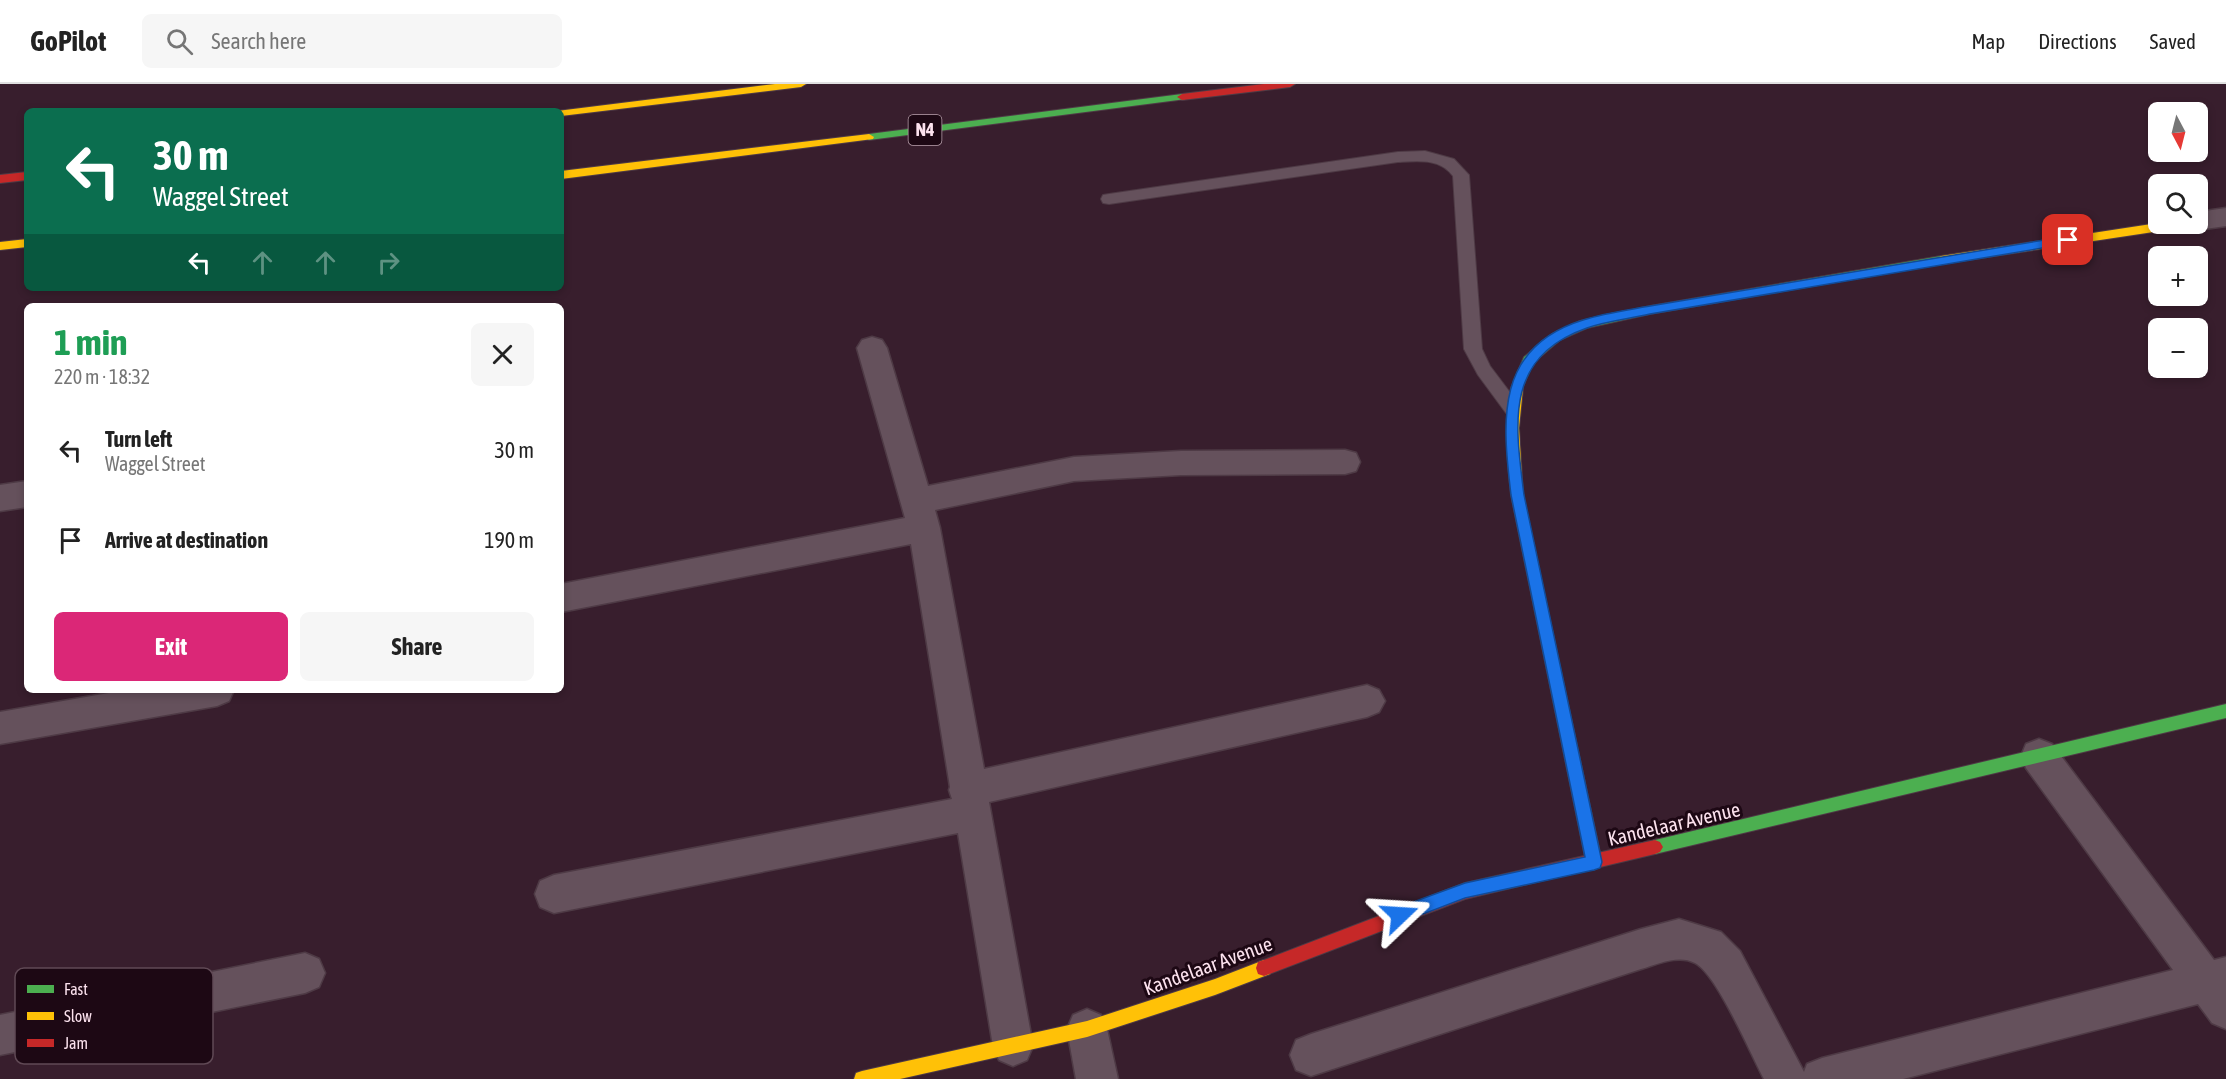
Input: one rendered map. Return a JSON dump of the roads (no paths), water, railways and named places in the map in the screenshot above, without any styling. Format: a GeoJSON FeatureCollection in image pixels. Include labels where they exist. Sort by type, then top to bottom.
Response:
{"type":"FeatureCollection","features":[{"type":"Feature","properties":{"kind":"main road"},"geometry":{"type":"LineString","coordinates":[[564,113],[801,84]]}},
{"type":"Feature","properties":{"kind":"main road","name":"N4"},"geometry":{"type":"LineString","coordinates":[[564,175],[1290,84]]}},
{"type":"Feature","properties":{"kind":"main road"},"geometry":{"type":"LineString","coordinates":[[0,180],[24,176]]}},
{"type":"Feature","properties":{"kind":"main road"},"geometry":{"type":"LineString","coordinates":[[1594,862],[1517,495],[1512,449],[1512,408],[1518,381],[1528,360],[1556,338],[1584,324],[1662,308],[1978,254],[2148,229]]}},
{"type":"Feature","properties":{"kind":"main road"},"geometry":{"type":"LineString","coordinates":[[0,246],[24,243]]}},
{"type":"Feature","properties":{"kind":"main road","name":"Kandelaar Avenue"},"geometry":{"type":"LineString","coordinates":[[862,1079],[1088,1029],[1215,987],[1465,891],[2226,711]]}},
{"type":"Feature","properties":{"kind":"street"},"geometry":{"type":"LineString","coordinates":[[2208,220],[2226,217]]}},
{"type":"Feature","properties":{"kind":"street"},"geometry":{"type":"LineString","coordinates":[[872,348],[920,514],[1013,1046]]}},
{"type":"Feature","properties":{"kind":"street"},"geometry":{"type":"LineString","coordinates":[[564,597],[920,514],[1074,469],[1180,463],[1345,462]]}},
{"type":"Feature","properties":{"kind":"street"},"geometry":{"type":"LineString","coordinates":[[0,498],[24,494]]}},
{"type":"Feature","properties":{"kind":"street"},"geometry":{"type":"LineString","coordinates":[[0,728],[200,693]]}},
{"type":"Feature","properties":{"kind":"street"},"geometry":{"type":"LineString","coordinates":[[554,894],[970,801],[1367,701]]}},
{"type":"Feature","properties":{"kind":"street"},"geometry":{"type":"LineString","coordinates":[[1822,1079],[2220,989],[2039,756]]}},
{"type":"Feature","properties":{"kind":"street"},"geometry":{"type":"LineString","coordinates":[[1311,1056],[1641,949],[1679,939],[1707,946],[1726,965],[1786,1079]]}},
{"type":"Feature","properties":{"kind":"street"},"geometry":{"type":"LineString","coordinates":[[213,992],[305,974]]}},
{"type":"Feature","properties":{"kind":"street"},"geometry":{"type":"LineString","coordinates":[[1088,1029],[1097,1079]]}},
{"type":"Feature","properties":{"kind":"street"},"geometry":{"type":"LineString","coordinates":[[0,1035],[15,1032]]}},
{"type":"Feature","properties":{"kind":"lane"},"geometry":{"type":"LineString","coordinates":[[1108,199],[1398,157],[1424,156],[1444,159],[1455,165],[1461,175],[1473,349],[1484,370],[1512,408]]}}]}
